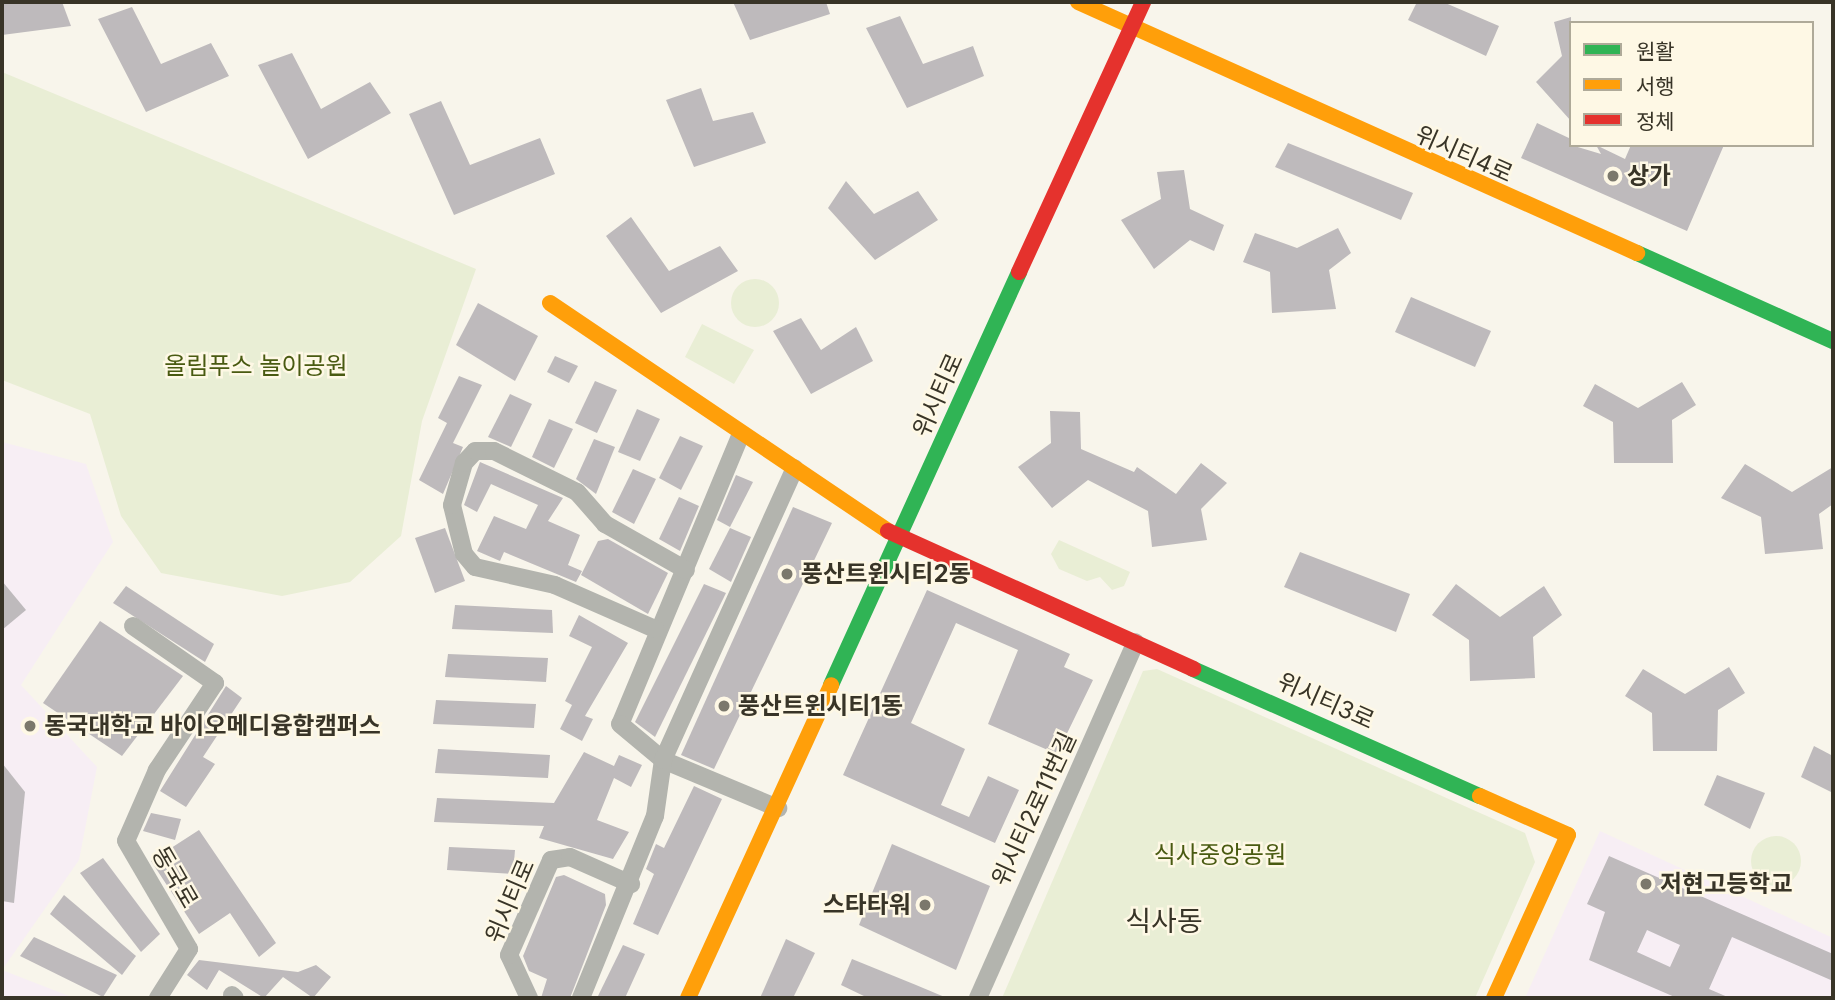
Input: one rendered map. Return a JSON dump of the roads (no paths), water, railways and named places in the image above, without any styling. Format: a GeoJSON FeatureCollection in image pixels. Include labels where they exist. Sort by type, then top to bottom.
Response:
{"type":"FeatureCollection","features":[{"type":"Feature","properties":{"kind":"street","name":"위시티4로"},"geometry":{"type":"LineString","coordinates":[[1078,2],[1833,341]]}},
{"type":"Feature","properties":{"kind":"street","name":"위시티로"},"geometry":{"type":"LineString","coordinates":[[688,998],[778,808],[1143,2]]}},
{"type":"Feature","properties":{"kind":"street","name":"위시티3로"},"geometry":{"type":"LineString","coordinates":[[550,303],[900,539],[1568,835],[1494,998]]}},
{"type":"Feature","properties":{"kind":"street"},"geometry":{"type":"LineString","coordinates":[[741,434],[687,570],[654,629],[620,724],[663,760],[778,808]]}},
{"type":"Feature","properties":{"kind":"street"},"geometry":{"type":"LineString","coordinates":[[654,629],[555,584],[475,567],[464,554],[452,505],[464,463],[475,451],[494,452],[577,492],[605,524],[687,570]]}},
{"type":"Feature","properties":{"kind":"street"},"geometry":{"type":"LineString","coordinates":[[581,998],[631,884],[655,816],[663,760],[795,468]]}},
{"type":"Feature","properties":{"kind":"street","name":"동국로"},"geometry":{"type":"LineString","coordinates":[[133,626],[215,683],[157,770],[126,841],[189,949],[158,998]]}},
{"type":"Feature","properties":{"kind":"street","name":"위시티2로11번길"},"geometry":{"type":"LineString","coordinates":[[978,998],[1136,642]]}},
{"type":"Feature","properties":{"kind":"street","name":"위시티로"},"geometry":{"type":"LineString","coordinates":[[529,998],[509,955],[551,860],[569,857],[631,884]]}},
{"type":"Feature","properties":{"kind":"place","name":"상가"},"geometry":{"type":"Point","coordinates":[1613,176]}},
{"type":"Feature","properties":{"kind":"place","name":"풍산트윈시티2동"},"geometry":{"type":"Point","coordinates":[787,574]}},
{"type":"Feature","properties":{"kind":"place","name":"풍산트윈시티1동"},"geometry":{"type":"Point","coordinates":[724,706]}},
{"type":"Feature","properties":{"kind":"place","name":"동국대학교 바이오메디융합캠퍼스"},"geometry":{"type":"Point","coordinates":[30,726]}},
{"type":"Feature","properties":{"kind":"place","name":"저현고등학교"},"geometry":{"type":"Point","coordinates":[1646,884]}},
{"type":"Feature","properties":{"kind":"place","name":"스타타워"},"geometry":{"type":"Point","coordinates":[925,905]}},
{"type":"Feature","properties":{"kind":"district","name":"식사동"},"geometry":{"type":"Point","coordinates":[1164,921]}},
{"type":"Feature","properties":{"kind":"park label","name":"올림푸스 놀이공원"},"geometry":{"type":"Point","coordinates":[256,366]}},
{"type":"Feature","properties":{"kind":"park label","name":"식사중앙공원"},"geometry":{"type":"Point","coordinates":[1220,855]}}]}
